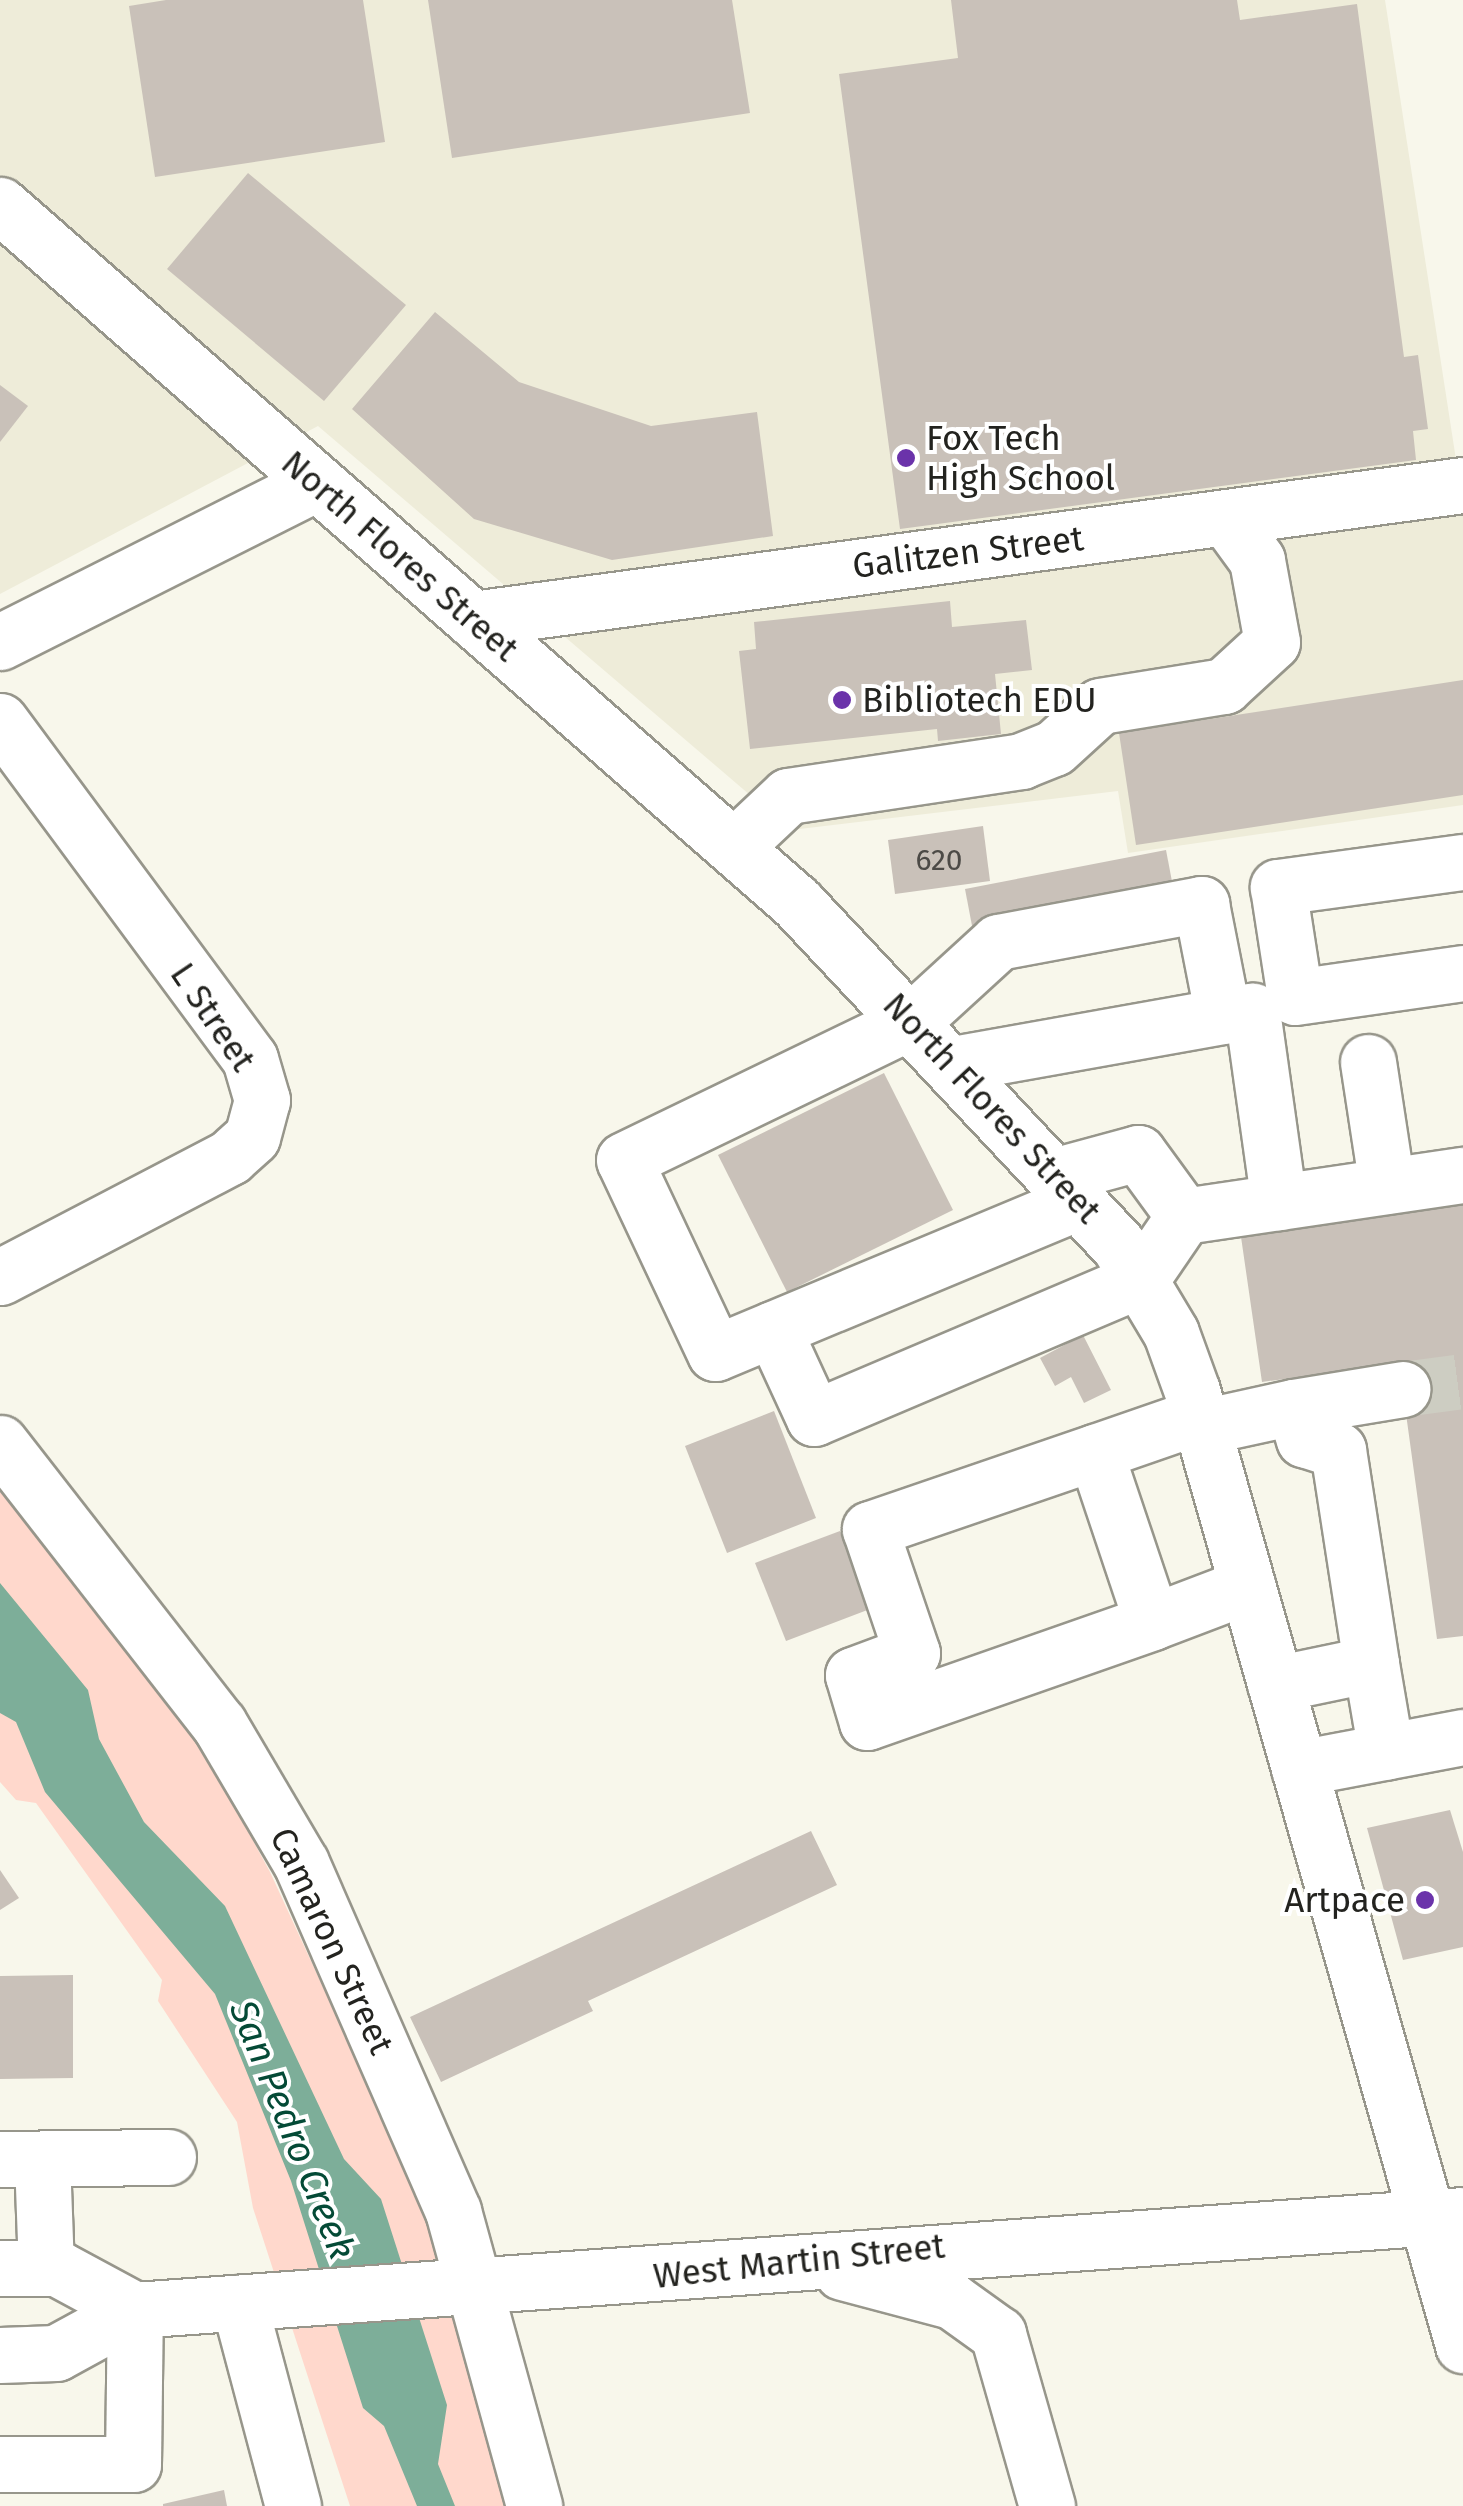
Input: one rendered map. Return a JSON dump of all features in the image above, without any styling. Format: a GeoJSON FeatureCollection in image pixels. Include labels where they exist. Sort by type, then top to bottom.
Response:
{"type":"FeatureCollection","features":[{"type":"Feature","properties":{"kind":"main road","name":"North Flores Street"},"geometry":{"type":"LineString","coordinates":[[0,205],[735,846],[913,1020],[1068,1188],[1141,1280],[1171,1332],[1201,1422],[1298,1768],[1445,2216],[1463,2344]]}},
{"type":"Feature","properties":{"kind":"main road"},"geometry":{"type":"LineString","coordinates":[[0,642],[316,482]]}},
{"type":"Feature","properties":{"kind":"main road","name":"Galitzen Street"},"geometry":{"type":"LineString","coordinates":[[473,620],[1463,485]]}},
{"type":"Feature","properties":{"kind":"main road"},"geometry":{"type":"LineString","coordinates":[[735,846],[788,796],[1021,761],[1054,748],[1100,706],[1224,686],[1272,642],[1257,560],[1227,519]]}},
{"type":"Feature","properties":{"kind":"main road","name":"L Street"},"geometry":{"type":"LineString","coordinates":[[0,721],[250,1060],[262,1100],[252,1136],[230,1157],[0,1276]]}},
{"type":"Feature","properties":{"kind":"main road"},"geometry":{"type":"LineString","coordinates":[[1463,862],[1278,887],[1295,997],[1463,973]]}},
{"type":"Feature","properties":{"kind":"main road"},"geometry":{"type":"LineString","coordinates":[[1184,1216],[1138,1153],[715,1354],[624,1160],[913,1020],[998,942],[1200,904],[1223,1016]]}},
{"type":"Feature","properties":{"kind":"main road"},"geometry":{"type":"LineString","coordinates":[[953,1064],[1252,1011],[1279,1202]]}},
{"type":"Feature","properties":{"kind":"main road"},"geometry":{"type":"LineString","coordinates":[[1368,1062],[1387,1186]]}},
{"type":"Feature","properties":{"kind":"main road"},"geometry":{"type":"LineString","coordinates":[[774,1329],[814,1418],[1141,1280],[1184,1216],[1463,1175]]}},
{"type":"Feature","properties":{"kind":"main road"},"geometry":{"type":"LineString","coordinates":[[1247,1586],[868,1722],[853,1674],[912,1653],[870,1529],[1095,1452],[1201,1422],[1402,1389]]}},
{"type":"Feature","properties":{"kind":"main road"},"geometry":{"type":"LineString","coordinates":[[1294,1407],[1304,1439],[1338,1450],[1386,1752]]}},
{"type":"Feature","properties":{"kind":"main road","name":"Camaron Street"},"geometry":{"type":"LineString","coordinates":[[0,1443],[219,1724],[301,1862],[480,2289],[534,2506]]}},
{"type":"Feature","properties":{"kind":"main road"},"geometry":{"type":"LineString","coordinates":[[1095,1452],[1152,1622]]}},
{"type":"Feature","properties":{"kind":"main road"},"geometry":{"type":"LineString","coordinates":[[1275,1684],[1371,1664]]}},
{"type":"Feature","properties":{"kind":"main road"},"geometry":{"type":"LineString","coordinates":[[1298,1768],[1463,1738]]}},
{"type":"Feature","properties":{"kind":"main road"},"geometry":{"type":"LineString","coordinates":[[23,2268],[21,2159],[168,2157]]}},
{"type":"Feature","properties":{"kind":"main road","name":"West Martin Street"},"geometry":{"type":"LineString","coordinates":[[23,2268],[136,2310],[820,2266],[1035,2239],[1445,2216]]}},
{"type":"Feature","properties":{"kind":"main road"},"geometry":{"type":"LineString","coordinates":[[820,2266],[952,2300],[998,2334],[1048,2506]]}},
{"type":"Feature","properties":{"kind":"main road"},"geometry":{"type":"LineString","coordinates":[[239,2303],[293,2506]]}},
{"type":"Feature","properties":{"kind":"main road"},"geometry":{"type":"LineString","coordinates":[[0,2464],[134,2464],[136,2310]]}},
{"type":"Feature","properties":{"kind":"main road","name":"West Martin Street"},"geometry":{"type":"LineString","coordinates":[[0,2354],[56,2353],[136,2310]]}},
{"type":"Feature","properties":{"kind":"shaded area","name":"Fox Tech High School"},"geometry":{"type":"Polygon","coordinates":[[[0,0],[1385,0],[1463,505],[1463,805],[1128,853],[1118,791],[791,830],[318,426],[0,594],[0,0]]]}},
{"type":"Feature","properties":{"kind":"shaded area"},"geometry":{"type":"Polygon","coordinates":[[[0,1485],[203,1748],[270,1872],[421,2200],[513,2506],[350,2506],[253,2208],[237,2122],[158,2001],[162,1980],[36,1803],[16,1800],[0,1782],[0,1485]]]}},
{"type":"Feature","properties":{"kind":"water","name":"San Pedro Creek"},"geometry":{"type":"Polygon","coordinates":[[[0,1583],[88,1690],[99,1739],[144,1822],[225,1906],[344,2159],[381,2199],[447,2405],[438,2464],[455,2506],[417,2506],[384,2426],[363,2408],[291,2181],[215,1994],[45,1792],[16,1722],[0,1713],[0,1583]]]}},
{"type":"Feature","properties":{"kind":"building"},"geometry":{"type":"Polygon","coordinates":[[[166,0],[363,0],[385,142],[155,177],[129,6],[166,0]]]}},
{"type":"Feature","properties":{"kind":"building"},"geometry":{"type":"Polygon","coordinates":[[[428,0],[732,0],[750,113],[452,158],[428,0]]]}},
{"type":"Feature","properties":{"kind":"building"},"geometry":{"type":"Polygon","coordinates":[[[951,0],[1237,0],[1240,20],[1357,4],[1404,357],[1418,355],[1428,429],[1413,431],[1416,460],[900,529],[839,74],[958,58],[951,0]]]}},
{"type":"Feature","properties":{"kind":"building"},"geometry":{"type":"Polygon","coordinates":[[[248,173],[406,305],[324,401],[167,269],[248,173]]]}},
{"type":"Feature","properties":{"kind":"building"},"geometry":{"type":"Polygon","coordinates":[[[435,312],[519,382],[651,426],[757,412],[773,536],[612,560],[474,519],[352,409],[435,312]]]}},
{"type":"Feature","properties":{"kind":"building"},"geometry":{"type":"Polygon","coordinates":[[[0,385],[28,406],[0,442],[0,385]]]}},
{"type":"Feature","properties":{"kind":"building"},"geometry":{"type":"Polygon","coordinates":[[[950,601],[952,627],[1026,620],[1032,670],[995,674],[1001,734],[938,741],[937,729],[750,749],[739,651],[756,649],[754,622],[950,601]]]}},
{"type":"Feature","properties":{"kind":"building"},"geometry":{"type":"Polygon","coordinates":[[[1463,680],[1463,795],[1136,845],[1119,733],[1463,680]]]}},
{"type":"Feature","properties":{"kind":"building"},"geometry":{"type":"Polygon","coordinates":[[[983,826],[990,881],[895,894],[888,840],[983,826]]]}},
{"type":"Feature","properties":{"kind":"building"},"geometry":{"type":"Polygon","coordinates":[[[1166,850],[1174,892],[973,931],[965,889],[1166,850]]]}},
{"type":"Feature","properties":{"kind":"building"},"geometry":{"type":"Polygon","coordinates":[[[884,1073],[953,1210],[787,1292],[718,1155],[884,1073]]]}},
{"type":"Feature","properties":{"kind":"building"},"geometry":{"type":"Polygon","coordinates":[[[1463,1199],[1463,1636],[1437,1639],[1399,1363],[1262,1382],[1240,1230],[1463,1199]]]}},
{"type":"Feature","properties":{"kind":"building"},"geometry":{"type":"Polygon","coordinates":[[[1083,1335],[1111,1390],[1084,1403],[1071,1377],[1055,1386],[1040,1358],[1083,1335]]]}},
{"type":"Feature","properties":{"kind":"building"},"geometry":{"type":"Polygon","coordinates":[[[774,1411],[816,1518],[727,1553],[685,1446],[774,1411]]]}},
{"type":"Feature","properties":{"kind":"building"},"geometry":{"type":"Polygon","coordinates":[[[840,1531],[870,1609],[786,1641],[755,1563],[840,1531]]]}},
{"type":"Feature","properties":{"kind":"building","name":"Artpace"},"geometry":{"type":"Polygon","coordinates":[[[1450,1810],[1463,1852],[1463,1947],[1403,1960],[1367,1828],[1450,1810]]]}},
{"type":"Feature","properties":{"kind":"building"},"geometry":{"type":"Polygon","coordinates":[[[811,1831],[837,1885],[588,2001],[593,2011],[441,2082],[410,2017],[811,1831]]]}},
{"type":"Feature","properties":{"kind":"building"},"geometry":{"type":"Polygon","coordinates":[[[0,1870],[19,1898],[0,1910],[0,1870]]]}},
{"type":"Feature","properties":{"kind":"building"},"geometry":{"type":"Polygon","coordinates":[[[73,1975],[73,2078],[0,2079],[0,1976],[73,1975]]]}},
{"type":"Feature","properties":{"kind":"building"},"geometry":{"type":"Polygon","coordinates":[[[224,2490],[227,2506],[163,2506],[163,2504],[224,2490]]]}},
{"type":"Feature","properties":{"kind":"tunnel"},"geometry":{"type":"LineString","coordinates":[[1403,1389],[1463,1381]]}},
{"type":"Feature","properties":{"kind":"place","name":"Fox Tech High School"},"geometry":{"type":"Point","coordinates":[906,458]}},
{"type":"Feature","properties":{"kind":"place","name":"Bibliotech EDU"},"geometry":{"type":"Point","coordinates":[842,700]}},
{"type":"Feature","properties":{"kind":"place","name":"Artpace"},"geometry":{"type":"Point","coordinates":[1425,1900]}}]}
